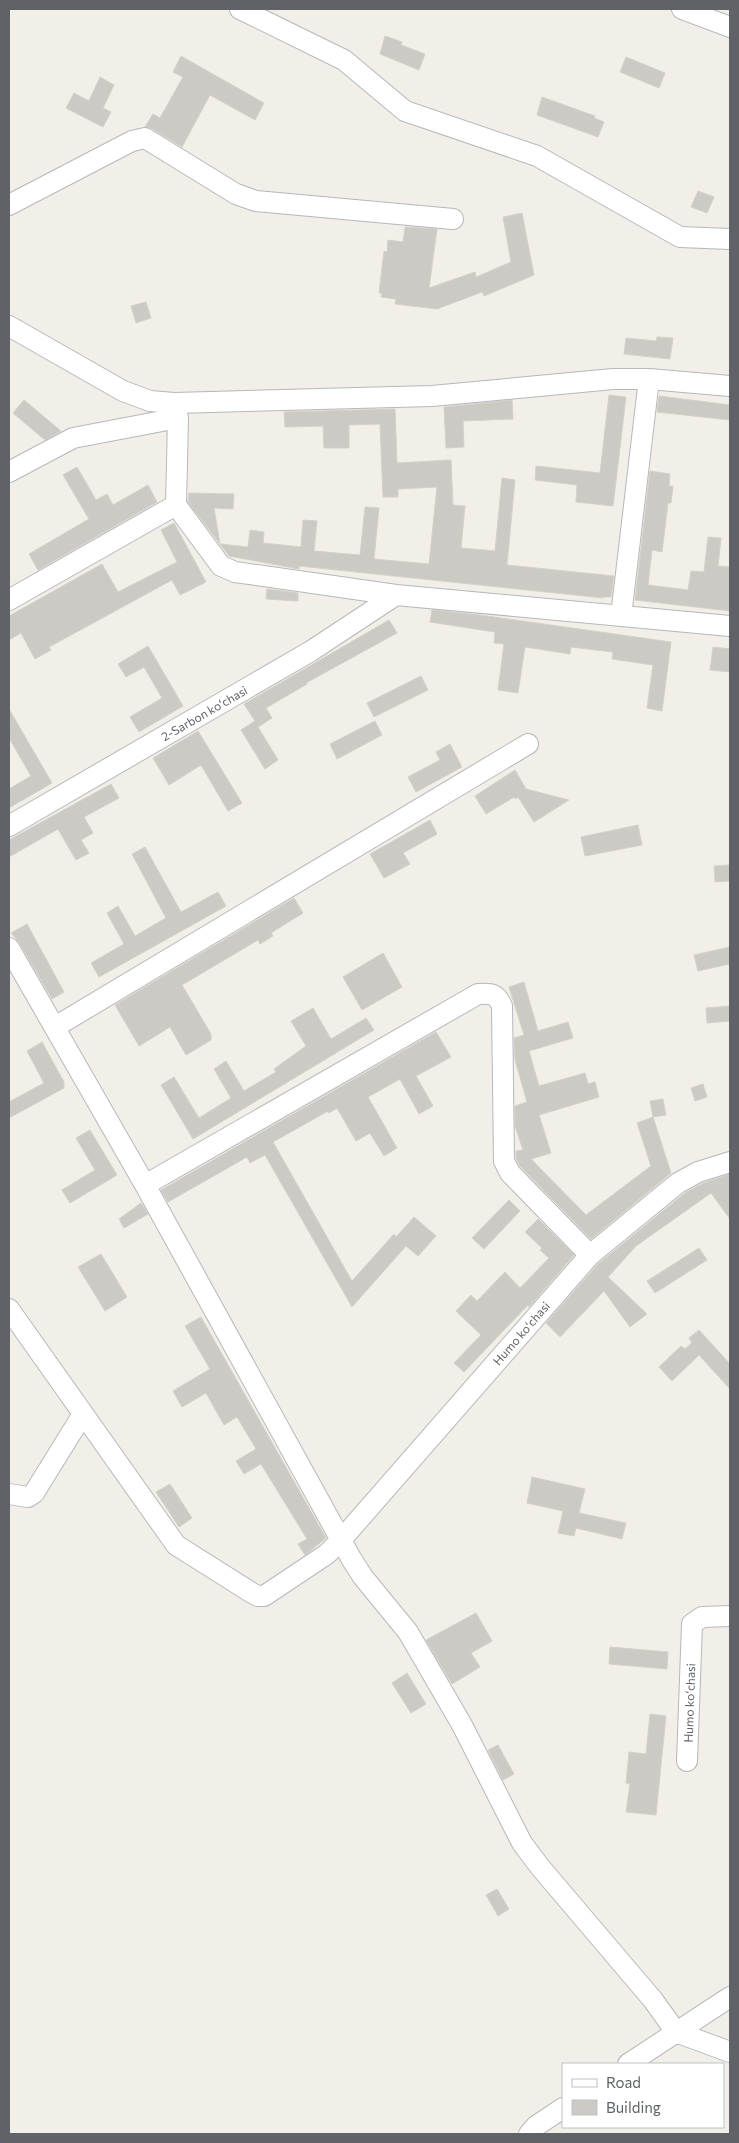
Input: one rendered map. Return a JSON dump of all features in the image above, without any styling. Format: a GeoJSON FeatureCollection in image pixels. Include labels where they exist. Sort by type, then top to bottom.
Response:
{"type":"FeatureCollection","features":[{"type":"Feature","properties":{"kind":"street"},"geometry":{"type":"LineString","coordinates":[[240,9],[344,60],[405,111],[537,156],[680,236],[730,239]]}},
{"type":"Feature","properties":{"kind":"street"},"geometry":{"type":"LineString","coordinates":[[682,9],[730,28]]}},
{"type":"Feature","properties":{"kind":"street"},"geometry":{"type":"LineString","coordinates":[[9,205],[132,141],[145,138],[236,194],[256,201],[453,218]]}},
{"type":"Feature","properties":{"kind":"street"},"geometry":{"type":"LineString","coordinates":[[9,326],[124,391],[176,410]]}},
{"type":"Feature","properties":{"kind":"street"},"geometry":{"type":"LineString","coordinates":[[9,472],[73,438],[176,410],[432,396],[613,379],[649,379],[730,386]]}},
{"type":"Feature","properties":{"kind":"street"},"geometry":{"type":"LineString","coordinates":[[621,616],[649,379]]}},
{"type":"Feature","properties":{"kind":"street"},"geometry":{"type":"LineString","coordinates":[[176,410],[176,505],[221,566],[235,572],[396,595],[730,626]]}},
{"type":"Feature","properties":{"kind":"street"},"geometry":{"type":"LineString","coordinates":[[9,600],[176,505]]}},
{"type":"Feature","properties":{"kind":"street","name":"2-Sarbon koʻchasi"},"geometry":{"type":"LineString","coordinates":[[9,826],[311,650],[396,595]]}},
{"type":"Feature","properties":{"kind":"street"},"geometry":{"type":"LineString","coordinates":[[56,1027],[528,744]]}},
{"type":"Feature","properties":{"kind":"street"},"geometry":{"type":"LineString","coordinates":[[9,948],[145,1185],[341,1540],[363,1577],[408,1632],[462,1725],[522,1843],[653,2000],[676,2032],[730,2052]]}},
{"type":"Feature","properties":{"kind":"street"},"geometry":{"type":"LineString","coordinates":[[145,1185],[478,994],[491,993],[497,996],[502,1006],[504,1161],[510,1173],[590,1255]]}},
{"type":"Feature","properties":{"kind":"street","name":"Humo koʻchasi"},"geometry":{"type":"LineString","coordinates":[[9,1309],[176,1545],[258,1596],[264,1596],[327,1554],[341,1540],[590,1255],[678,1183],[698,1172],[730,1162]]}},
{"type":"Feature","properties":{"kind":"street"},"geometry":{"type":"LineString","coordinates":[[9,1494],[28,1497],[34,1493],[84,1414]]}},
{"type":"Feature","properties":{"kind":"street","name":"Humo koʻchasi"},"geometry":{"type":"LineString","coordinates":[[687,1761],[692,1624],[702,1617],[730,1616]]}},
{"type":"Feature","properties":{"kind":"street"},"geometry":{"type":"LineString","coordinates":[[630,2063],[730,1997]]}},
{"type":"Feature","properties":{"kind":"street"},"geometry":{"type":"LineString","coordinates":[[529,2134],[536,2126],[562,2109]]}},
{"type":"Feature","properties":{"kind":"building"},"geometry":{"type":"Polygon","coordinates":[[[385,36],[402,42],[401,45],[425,54],[419,70],[380,54],[385,36]]]}},
{"type":"Feature","properties":{"kind":"building"},"geometry":{"type":"Polygon","coordinates":[[[181,56],[264,103],[255,120],[210,95],[182,147],[151,128],[145,127],[153,114],[160,118],[183,77],[173,72],[181,56]]]}},
{"type":"Feature","properties":{"kind":"building"},"geometry":{"type":"Polygon","coordinates":[[[626,57],[665,73],[659,88],[620,72],[626,57]]]}},
{"type":"Feature","properties":{"kind":"building"},"geometry":{"type":"Polygon","coordinates":[[[100,77],[114,85],[103,108],[111,112],[103,127],[66,108],[74,93],[89,101],[100,77]]]}},
{"type":"Feature","properties":{"kind":"building"},"geometry":{"type":"Polygon","coordinates":[[[542,97],[595,116],[594,118],[604,122],[598,137],[537,115],[542,97]]]}},
{"type":"Feature","properties":{"kind":"building"},"geometry":{"type":"Polygon","coordinates":[[[698,191],[714,197],[707,213],[691,207],[698,191]]]}},
{"type":"Feature","properties":{"kind":"building"},"geometry":{"type":"Polygon","coordinates":[[[522,213],[534,275],[484,296],[482,292],[437,309],[395,304],[396,299],[381,297],[382,293],[379,293],[384,251],[387,252],[388,240],[403,242],[405,227],[437,229],[429,288],[475,272],[476,277],[511,262],[503,217],[522,213]]]}},
{"type":"Feature","properties":{"kind":"building"},"geometry":{"type":"Polygon","coordinates":[[[146,302],[151,318],[136,323],[131,306],[146,302]]]}},
{"type":"Feature","properties":{"kind":"building"},"geometry":{"type":"Polygon","coordinates":[[[657,337],[673,338],[670,359],[624,354],[626,338],[656,341],[657,337]]]}},
{"type":"Feature","properties":{"kind":"building"},"geometry":{"type":"Polygon","coordinates":[[[609,395],[626,397],[613,506],[576,502],[577,485],[535,480],[536,466],[600,473],[609,395]]]}},
{"type":"Feature","properties":{"kind":"building"},"geometry":{"type":"Polygon","coordinates":[[[659,396],[730,405],[730,420],[657,412],[659,396]]]}},
{"type":"Feature","properties":{"kind":"building"},"geometry":{"type":"Polygon","coordinates":[[[24,400],[61,431],[45,440],[13,413],[24,400]]]}},
{"type":"Feature","properties":{"kind":"building"},"geometry":{"type":"Polygon","coordinates":[[[512,400],[513,419],[463,421],[464,447],[446,448],[444,407],[512,400]]]}},
{"type":"Feature","properties":{"kind":"building"},"geometry":{"type":"Polygon","coordinates":[[[395,409],[397,463],[451,460],[453,505],[465,506],[461,548],[495,551],[502,478],[515,480],[507,565],[614,576],[611,597],[603,598],[299,566],[299,569],[229,556],[220,544],[248,547],[250,530],[264,532],[263,543],[301,547],[303,520],[317,521],[314,551],[360,555],[365,507],[379,508],[374,559],[429,564],[437,487],[398,489],[398,497],[383,497],[380,424],[349,425],[349,448],[324,448],[323,426],[285,427],[284,412],[395,409]]]}},
{"type":"Feature","properties":{"kind":"building"},"geometry":{"type":"Polygon","coordinates":[[[77,467],[96,500],[107,494],[113,505],[148,485],[157,502],[38,570],[29,554],[89,519],[63,475],[77,467]]]}},
{"type":"Feature","properties":{"kind":"building"},"geometry":{"type":"Polygon","coordinates":[[[650,471],[670,474],[669,486],[673,486],[671,503],[668,503],[662,552],[652,550],[648,585],[688,590],[691,571],[704,572],[708,537],[721,538],[718,566],[730,567],[730,611],[635,600],[650,471]]]}},
{"type":"Feature","properties":{"kind":"building"},"geometry":{"type":"Polygon","coordinates":[[[189,493],[234,494],[233,509],[214,508],[220,544],[188,502],[189,493]]]}},
{"type":"Feature","properties":{"kind":"building"},"geometry":{"type":"Polygon","coordinates":[[[174,523],[206,582],[180,595],[172,580],[49,647],[51,650],[35,659],[21,633],[9,640],[9,616],[102,564],[118,592],[177,562],[161,530],[174,523]]]}},
{"type":"Feature","properties":{"kind":"building"},"geometry":{"type":"Polygon","coordinates":[[[267,589],[298,593],[298,601],[266,599],[267,589]]]}},
{"type":"Feature","properties":{"kind":"building"},"geometry":{"type":"Polygon","coordinates":[[[432,610],[671,642],[662,711],[647,708],[653,665],[612,659],[613,652],[571,647],[570,654],[525,647],[518,693],[498,690],[504,644],[494,643],[495,632],[430,622],[432,610]]]}},
{"type":"Feature","properties":{"kind":"building"},"geometry":{"type":"Polygon","coordinates":[[[389,620],[397,633],[306,683],[266,708],[272,718],[258,727],[278,760],[265,769],[241,730],[255,721],[244,704],[389,620]]]}},
{"type":"Feature","properties":{"kind":"building"},"geometry":{"type":"Polygon","coordinates":[[[148,646],[183,706],[139,732],[130,717],[162,698],[144,667],[126,677],[118,664],[148,646]]]}},
{"type":"Feature","properties":{"kind":"building"},"geometry":{"type":"Polygon","coordinates":[[[713,647],[730,649],[730,672],[710,670],[713,647]]]}},
{"type":"Feature","properties":{"kind":"building"},"geometry":{"type":"Polygon","coordinates":[[[421,676],[428,690],[374,717],[367,703],[421,676]]]}},
{"type":"Feature","properties":{"kind":"building"},"geometry":{"type":"Polygon","coordinates":[[[9,709],[52,783],[9,808],[9,789],[31,776],[9,738],[9,709]]]}},
{"type":"Feature","properties":{"kind":"building"},"geometry":{"type":"Polygon","coordinates":[[[375,721],[382,735],[337,759],[330,744],[375,721]]]}},
{"type":"Feature","properties":{"kind":"building"},"geometry":{"type":"Polygon","coordinates":[[[198,731],[242,803],[228,811],[201,765],[169,785],[153,758],[198,731]]]}},
{"type":"Feature","properties":{"kind":"building"},"geometry":{"type":"Polygon","coordinates":[[[450,744],[462,767],[416,792],[408,777],[440,760],[436,752],[450,744]]]}},
{"type":"Feature","properties":{"kind":"building"},"geometry":{"type":"Polygon","coordinates":[[[515,770],[526,789],[569,800],[534,822],[518,797],[515,799],[514,797],[486,814],[475,796],[515,770]]]}},
{"type":"Feature","properties":{"kind":"building"},"geometry":{"type":"Polygon","coordinates":[[[111,784],[119,798],[84,817],[93,833],[81,840],[89,853],[76,860],[58,829],[9,857],[9,840],[111,784]]]}},
{"type":"Feature","properties":{"kind":"building"},"geometry":{"type":"Polygon","coordinates":[[[430,820],[437,834],[403,853],[410,864],[384,878],[370,854],[430,820]]]}},
{"type":"Feature","properties":{"kind":"building"},"geometry":{"type":"Polygon","coordinates":[[[638,825],[642,845],[585,856],[581,837],[638,825]]]}},
{"type":"Feature","properties":{"kind":"building"},"geometry":{"type":"Polygon","coordinates":[[[145,847],[181,912],[218,892],[226,906],[99,977],[91,963],[124,944],[107,913],[118,906],[135,936],[166,918],[132,854],[145,847]]]}},
{"type":"Feature","properties":{"kind":"building"},"geometry":{"type":"Polygon","coordinates":[[[730,865],[730,881],[715,882],[714,866],[730,865]]]}},
{"type":"Feature","properties":{"kind":"building"},"geometry":{"type":"Polygon","coordinates":[[[294,898],[303,913],[271,933],[273,936],[260,944],[258,940],[182,985],[211,1034],[211,1040],[186,1055],[170,1027],[139,1046],[115,1005],[294,898]]]}},
{"type":"Feature","properties":{"kind":"building"},"geometry":{"type":"Polygon","coordinates":[[[27,924],[64,992],[52,999],[19,942],[11,933],[27,924]]]}},
{"type":"Feature","properties":{"kind":"building"},"geometry":{"type":"Polygon","coordinates":[[[730,947],[730,964],[698,971],[694,955],[730,947]]]}},
{"type":"Feature","properties":{"kind":"building"},"geometry":{"type":"Polygon","coordinates":[[[383,953],[402,987],[362,1010],[343,977],[383,953]]]}},
{"type":"Feature","properties":{"kind":"building"},"geometry":{"type":"Polygon","coordinates":[[[524,982],[538,1031],[568,1022],[573,1038],[529,1051],[539,1086],[585,1073],[588,1084],[595,1082],[599,1097],[539,1115],[551,1153],[531,1159],[586,1215],[651,1166],[637,1123],[653,1117],[671,1173],[591,1239],[520,1166],[516,1158],[516,1151],[523,1150],[515,1126],[515,1106],[527,1102],[515,1060],[514,1038],[524,1035],[509,987],[524,982]]]}},
{"type":"Feature","properties":{"kind":"building"},"geometry":{"type":"Polygon","coordinates":[[[730,1006],[730,1021],[707,1023],[706,1008],[730,1006]]]}},
{"type":"Feature","properties":{"kind":"building"},"geometry":{"type":"Polygon","coordinates":[[[313,1008],[331,1039],[366,1018],[374,1030],[193,1139],[161,1085],[174,1077],[199,1118],[231,1098],[214,1069],[226,1061],[244,1091],[276,1072],[274,1069],[306,1046],[291,1021],[313,1008]]]}},
{"type":"Feature","properties":{"kind":"building"},"geometry":{"type":"Polygon","coordinates":[[[436,1032],[451,1057],[416,1076],[433,1106],[419,1114],[400,1079],[368,1097],[397,1148],[384,1156],[370,1133],[356,1141],[337,1108],[329,1113],[328,1111],[273,1142],[352,1281],[394,1234],[396,1237],[414,1217],[436,1236],[418,1256],[406,1246],[352,1307],[265,1155],[250,1163],[247,1157],[168,1202],[161,1190],[436,1032]]]}},
{"type":"Feature","properties":{"kind":"building"},"geometry":{"type":"Polygon","coordinates":[[[42,1042],[64,1082],[64,1088],[9,1118],[9,1102],[44,1083],[27,1051],[42,1042]]]}},
{"type":"Feature","properties":{"kind":"building"},"geometry":{"type":"Polygon","coordinates":[[[703,1084],[707,1097],[695,1101],[691,1088],[703,1084]]]}},
{"type":"Feature","properties":{"kind":"building"},"geometry":{"type":"Polygon","coordinates":[[[663,1099],[666,1115],[653,1117],[650,1101],[663,1099]]]}},
{"type":"Feature","properties":{"kind":"building"},"geometry":{"type":"Polygon","coordinates":[[[90,1130],[117,1175],[70,1203],[62,1190],[95,1170],[76,1138],[90,1130]]]}},
{"type":"Feature","properties":{"kind":"building"},"geometry":{"type":"Polygon","coordinates":[[[730,1174],[730,1219],[711,1193],[636,1246],[608,1277],[647,1314],[630,1327],[604,1291],[560,1337],[546,1323],[598,1264],[685,1193],[703,1183],[730,1174]]]}},
{"type":"Feature","properties":{"kind":"building"},"geometry":{"type":"Polygon","coordinates":[[[509,1200],[520,1211],[484,1249],[472,1238],[509,1200]]]}},
{"type":"Feature","properties":{"kind":"building"},"geometry":{"type":"Polygon","coordinates":[[[141,1203],[148,1214],[124,1228],[119,1219],[141,1203]]]}},
{"type":"Feature","properties":{"kind":"building"},"geometry":{"type":"Polygon","coordinates":[[[538,1219],[574,1255],[529,1307],[528,1305],[464,1372],[454,1363],[481,1335],[456,1311],[471,1295],[477,1301],[505,1272],[520,1288],[549,1258],[540,1250],[542,1248],[525,1232],[538,1219]]]}},
{"type":"Feature","properties":{"kind":"building"},"geometry":{"type":"Polygon","coordinates":[[[699,1248],[707,1260],[655,1293],[647,1281],[699,1248]]]}},
{"type":"Feature","properties":{"kind":"building"},"geometry":{"type":"Polygon","coordinates":[[[101,1254],[127,1297],[105,1311],[78,1267],[101,1254]]]}},
{"type":"Feature","properties":{"kind":"building"},"geometry":{"type":"Polygon","coordinates":[[[201,1317],[326,1538],[305,1555],[298,1544],[307,1539],[261,1464],[244,1474],[236,1461],[256,1449],[237,1417],[224,1425],[206,1393],[182,1407],[173,1391],[210,1369],[185,1326],[201,1317]]]}},
{"type":"Feature","properties":{"kind":"building"},"geometry":{"type":"Polygon","coordinates":[[[699,1330],[730,1364],[730,1389],[699,1355],[672,1381],[659,1367],[681,1346],[685,1349],[692,1343],[689,1338],[699,1330]]]}},
{"type":"Feature","properties":{"kind":"building"},"geometry":{"type":"Polygon","coordinates":[[[532,1477],[585,1489],[579,1513],[626,1523],[622,1539],[576,1528],[574,1536],[558,1533],[563,1511],[527,1503],[532,1477]]]}},
{"type":"Feature","properties":{"kind":"building"},"geometry":{"type":"Polygon","coordinates":[[[170,1484],[192,1518],[179,1527],[156,1492],[170,1484]]]}},
{"type":"Feature","properties":{"kind":"building"},"geometry":{"type":"Polygon","coordinates":[[[476,1613],[492,1641],[471,1653],[480,1667],[452,1684],[426,1640],[476,1613]]]}},
{"type":"Feature","properties":{"kind":"building"},"geometry":{"type":"Polygon","coordinates":[[[610,1647],[668,1652],[667,1669],[609,1664],[610,1647]]]}},
{"type":"Feature","properties":{"kind":"building"},"geometry":{"type":"Polygon","coordinates":[[[407,1673],[426,1704],[411,1713],[392,1683],[407,1673]]]}},
{"type":"Feature","properties":{"kind":"building"},"geometry":{"type":"Polygon","coordinates":[[[650,1714],[666,1716],[656,1815],[626,1812],[630,1784],[626,1783],[629,1752],[646,1754],[650,1714]]]}},
{"type":"Feature","properties":{"kind":"building"},"geometry":{"type":"Polygon","coordinates":[[[498,1745],[514,1774],[503,1780],[488,1750],[498,1745]]]}},
{"type":"Feature","properties":{"kind":"building"},"geometry":{"type":"Polygon","coordinates":[[[497,1889],[509,1909],[498,1916],[486,1895],[497,1889]]]}}]}
